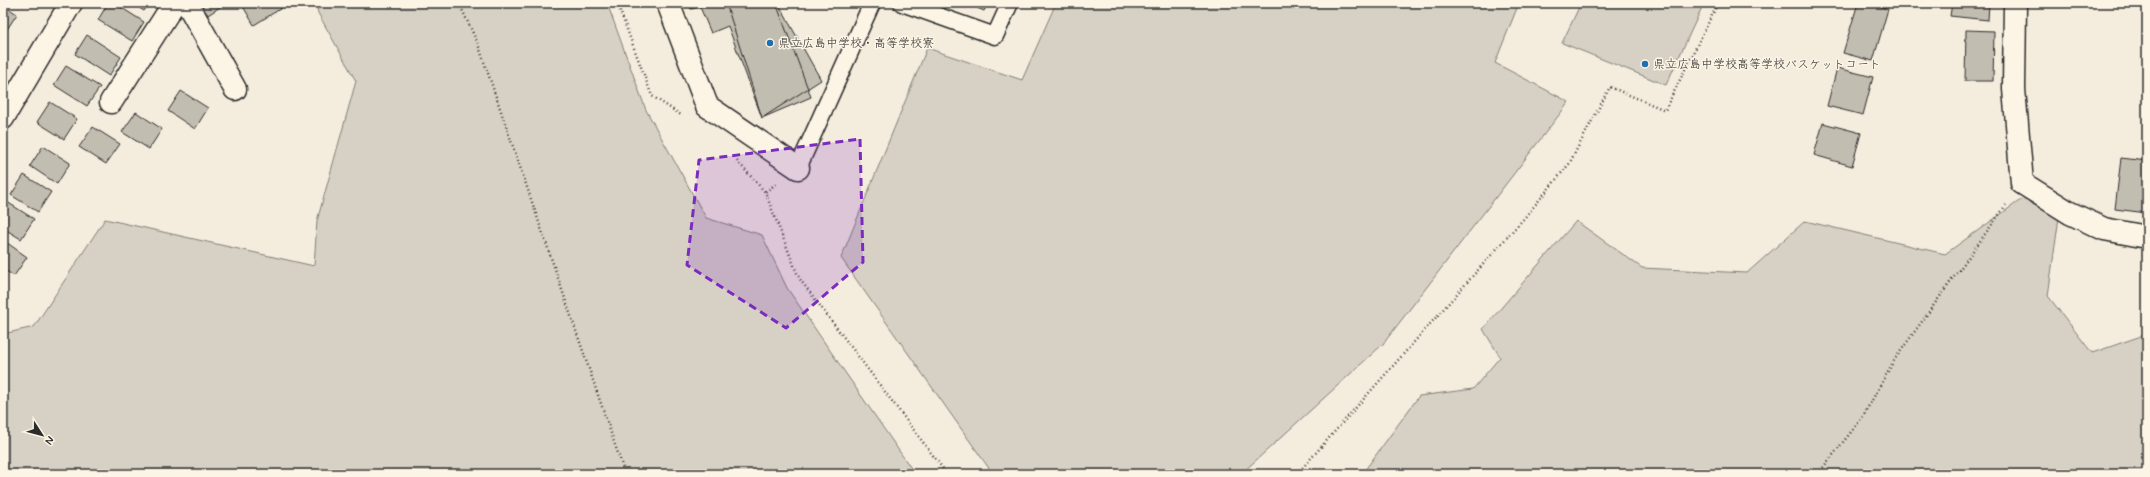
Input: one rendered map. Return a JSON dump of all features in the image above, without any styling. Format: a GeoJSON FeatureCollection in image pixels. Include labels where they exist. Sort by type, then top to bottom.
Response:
{"type":"FeatureCollection","features":[{"type":"Feature","properties":{"kind":"street"},"geometry":{"type":"LineString","coordinates":[[3,118],[71,3]]}},
{"type":"Feature","properties":{"kind":"street"},"geometry":{"type":"LineString","coordinates":[[111,102],[171,8],[176,3]]}},
{"type":"Feature","properties":{"kind":"street"},"geometry":{"type":"LineString","coordinates":[[187,3],[234,89]]}},
{"type":"Feature","properties":{"kind":"street"},"geometry":{"type":"LineString","coordinates":[[668,3],[707,106],[798,168]]}},
{"type":"Feature","properties":{"kind":"street"},"geometry":{"type":"LineString","coordinates":[[2015,3],[2014,89],[2022,183],[2070,212],[2104,229],[2147,237]]}},
{"type":"Feature","properties":{"kind":"lane"},"geometry":{"type":"LineString","coordinates":[[798,168],[872,3]]}},
{"type":"Feature","properties":{"kind":"lane"},"geometry":{"type":"LineString","coordinates":[[902,3],[995,36],[1010,3]]}},
{"type":"Feature","properties":{"kind":"path"},"geometry":{"type":"LineString","coordinates":[[458,3],[478,44],[625,474]]}},
{"type":"Feature","properties":{"kind":"path"},"geometry":{"type":"LineString","coordinates":[[1297,474],[1526,216],[1569,164],[1610,87],[1665,110],[1718,3]]}},
{"type":"Feature","properties":{"kind":"path"},"geometry":{"type":"LineString","coordinates":[[798,168],[765,192],[799,278],[947,474]]}},
{"type":"Feature","properties":{"kind":"path"},"geometry":{"type":"LineString","coordinates":[[1818,474],[1862,418],[1895,359],[2022,183]]}},
{"type":"Feature","properties":{"kind":"highlighted area"},"geometry":{"type":"Polygon","coordinates":[[[860,139],[863,262],[786,328],[687,265],[699,160],[860,139]]]}},
{"type":"Feature","properties":{"kind":"shaded area"},"geometry":{"type":"Polygon","coordinates":[[[316,3],[607,3],[646,110],[706,218],[762,235],[787,288],[915,474],[3,474],[3,334],[34,327],[105,219],[314,266],[317,221],[356,81],[318,13],[316,3]]]}},
{"type":"Feature","properties":{"kind":"shaded area"},"geometry":{"type":"Polygon","coordinates":[[[1056,3],[1519,3],[1495,63],[1569,102],[1383,344],[1241,474],[993,474],[841,258],[927,48],[1022,80],[1056,3]]]}},
{"type":"Feature","properties":{"kind":"shaded area","name":"県立広島中学校高等学校バスケットコート"},"geometry":{"type":"Polygon","coordinates":[[[1581,3],[1704,3],[1666,85],[1562,43],[1581,3]]]}},
{"type":"Feature","properties":{"kind":"shaded area"},"geometry":{"type":"Polygon","coordinates":[[[2022,199],[2059,217],[2048,296],[2092,353],[2147,334],[2147,474],[1362,474],[1419,396],[1473,389],[1500,357],[1483,329],[1576,221],[1642,268],[1747,273],[1805,221],[1945,254],[2022,199]]]}},
{"type":"Feature","properties":{"kind":"building"},"geometry":{"type":"Polygon","coordinates":[[[108,3],[114,3],[144,22],[132,41],[98,20],[108,3]]]}},
{"type":"Feature","properties":{"kind":"building"},"geometry":{"type":"Polygon","coordinates":[[[132,3],[149,3],[144,11],[132,3]]]}},
{"type":"Feature","properties":{"kind":"building"},"geometry":{"type":"Polygon","coordinates":[[[199,3],[226,3],[208,15],[199,3]]]}},
{"type":"Feature","properties":{"kind":"building"},"geometry":{"type":"Polygon","coordinates":[[[241,3],[288,3],[288,4],[254,25],[241,3]]]}},
{"type":"Feature","properties":{"kind":"building","name":"県立広島中学校・高等学校寮"},"geometry":{"type":"Polygon","coordinates":[[[689,3],[776,3],[811,97],[762,118],[728,26],[711,33],[700,7],[691,9],[689,3]]]}},
{"type":"Feature","properties":{"kind":"building","name":"県立広島中学校・高等学校寮"},"geometry":{"type":"Polygon","coordinates":[[[726,3],[778,3],[821,80],[762,118],[726,3]]]}},
{"type":"Feature","properties":{"kind":"building"},"geometry":{"type":"Polygon","coordinates":[[[966,3],[988,3],[984,11],[966,3]]]}},
{"type":"Feature","properties":{"kind":"building"},"geometry":{"type":"Polygon","coordinates":[[[1858,3],[1868,3],[1888,9],[1873,61],[1843,53],[1858,3]]]}},
{"type":"Feature","properties":{"kind":"building"},"geometry":{"type":"Polygon","coordinates":[[[1952,3],[1989,3],[1988,20],[1950,16],[1952,3]]]}},
{"type":"Feature","properties":{"kind":"building"},"geometry":{"type":"Polygon","coordinates":[[[3,5],[17,14],[4,34],[3,34],[3,5]]]}},
{"type":"Feature","properties":{"kind":"building"},"geometry":{"type":"Polygon","coordinates":[[[1966,30],[1994,31],[1993,81],[1965,81],[1966,30]]]}},
{"type":"Feature","properties":{"kind":"building"},"geometry":{"type":"Polygon","coordinates":[[[87,35],[121,57],[109,76],[75,54],[87,35]]]}},
{"type":"Feature","properties":{"kind":"building"},"geometry":{"type":"Polygon","coordinates":[[[66,66],[100,87],[87,106],[54,85],[66,66]]]}},
{"type":"Feature","properties":{"kind":"building"},"geometry":{"type":"Polygon","coordinates":[[[1837,68],[1873,77],[1863,115],[1827,106],[1837,68]]]}},
{"type":"Feature","properties":{"kind":"building"},"geometry":{"type":"Polygon","coordinates":[[[181,91],[208,108],[195,129],[168,111],[181,91]]]}},
{"type":"Feature","properties":{"kind":"building"},"geometry":{"type":"Polygon","coordinates":[[[50,102],[77,119],[64,139],[37,122],[50,102]]]}},
{"type":"Feature","properties":{"kind":"building"},"geometry":{"type":"Polygon","coordinates":[[[136,112],[162,129],[149,149],[122,132],[136,112]]]}},
{"type":"Feature","properties":{"kind":"building"},"geometry":{"type":"Polygon","coordinates":[[[1823,123],[1861,133],[1852,166],[1814,155],[1823,123]]]}},
{"type":"Feature","properties":{"kind":"building"},"geometry":{"type":"Polygon","coordinates":[[[93,127],[120,144],[106,164],[79,147],[93,127]]]}},
{"type":"Feature","properties":{"kind":"building"},"geometry":{"type":"Polygon","coordinates":[[[43,146],[70,163],[57,184],[30,166],[43,146]]]}},
{"type":"Feature","properties":{"kind":"building"},"geometry":{"type":"Polygon","coordinates":[[[2121,158],[2147,161],[2147,213],[2115,209],[2121,158]]]}},
{"type":"Feature","properties":{"kind":"building"},"geometry":{"type":"Polygon","coordinates":[[[24,175],[51,192],[38,212],[11,195],[24,175]]]}},
{"type":"Feature","properties":{"kind":"building"},"geometry":{"type":"Polygon","coordinates":[[[7,202],[34,219],[21,239],[3,228],[3,207],[7,202]]]}},
{"type":"Feature","properties":{"kind":"building"},"geometry":{"type":"Polygon","coordinates":[[[3,240],[27,257],[14,276],[3,269],[3,240]]]}},
{"type":"Feature","properties":{"kind":"place","name":"県立広島中学校・高等学校寮"},"geometry":{"type":"Point","coordinates":[770,43]}},
{"type":"Feature","properties":{"kind":"place","name":"県立広島中学校高等学校バスケットコート"},"geometry":{"type":"Point","coordinates":[1645,64]}}]}
